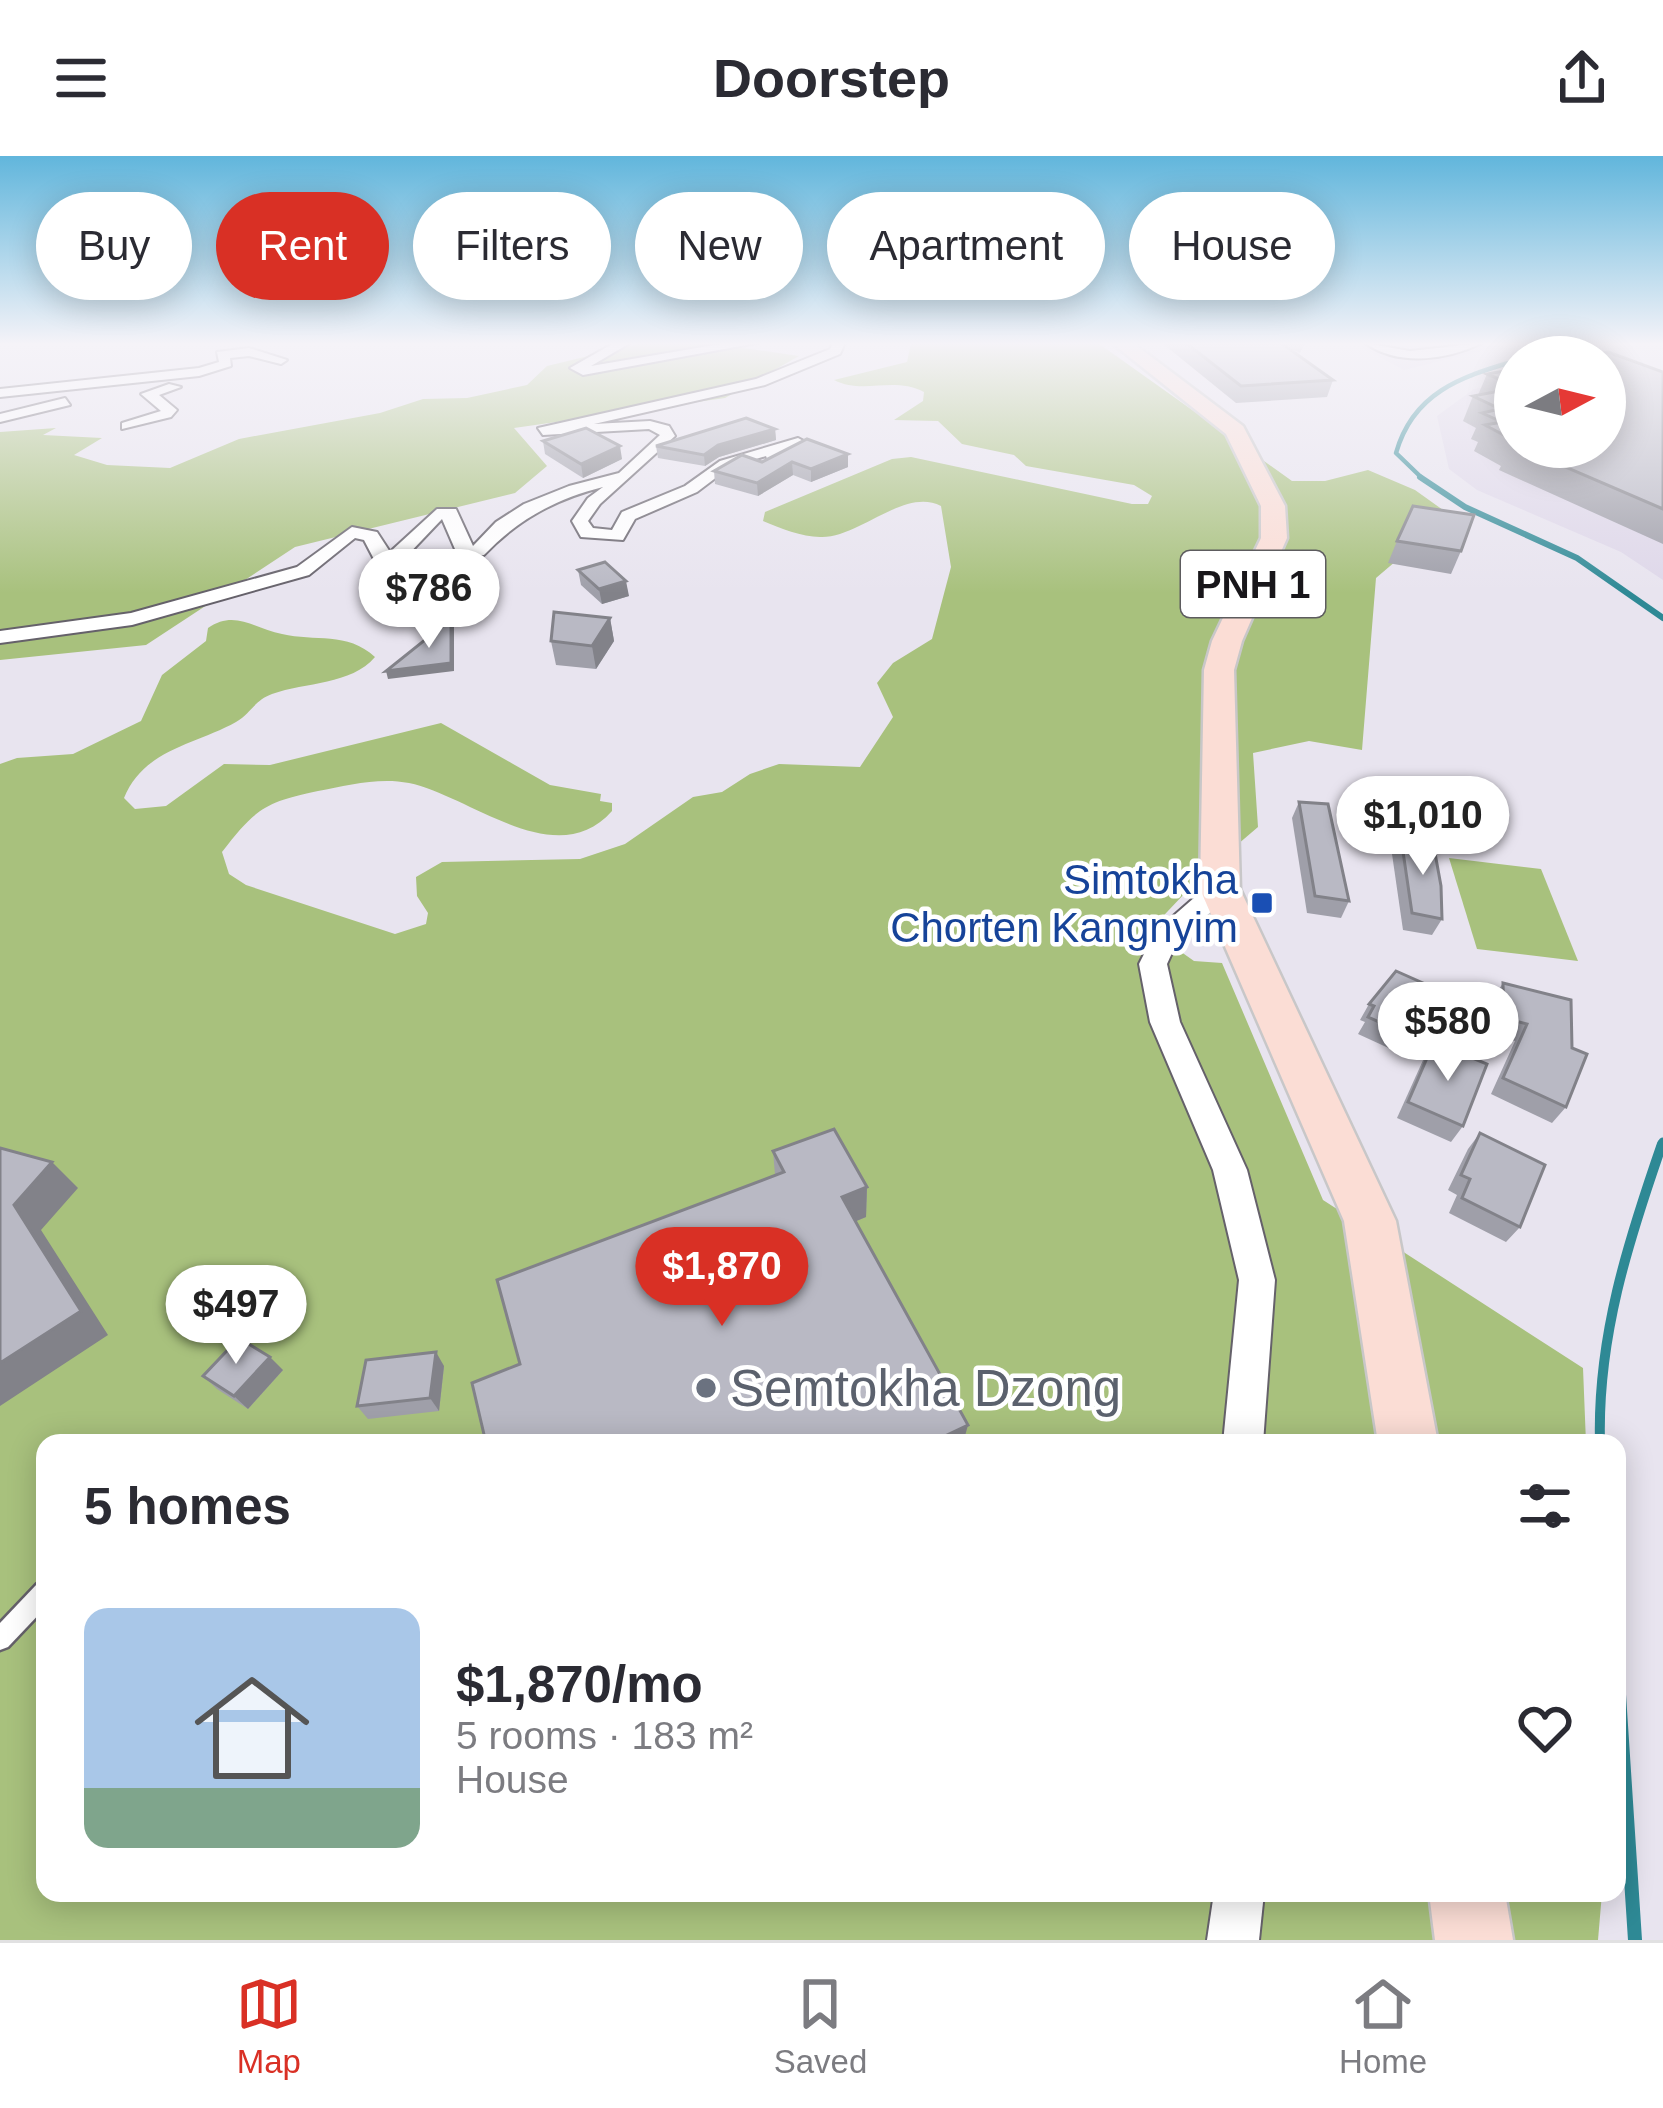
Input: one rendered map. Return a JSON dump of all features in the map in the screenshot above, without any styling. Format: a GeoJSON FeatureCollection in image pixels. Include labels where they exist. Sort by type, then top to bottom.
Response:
{"type":"FeatureCollection","features":[{"type":"Feature","properties":{"kind":"main road","name":"PNH 1"},"geometry":{"type":"LineString","coordinates":[[1229,426],[1264,486],[1277,524],[1219,670],[1220,889],[1370,1221],[1407,1434]]}},
{"type":"Feature","properties":{"kind":"main road"},"geometry":{"type":"LineString","coordinates":[[1468,1902],[1474,1940]]}},
{"type":"Feature","properties":{"kind":"street"},"geometry":{"type":"LineString","coordinates":[[564,426],[543,431],[628,426]]}},
{"type":"Feature","properties":{"kind":"street"},"geometry":{"type":"LineString","coordinates":[[654,426],[668,436],[587,511],[580,521],[587,533],[616,536],[628,516],[691,489],[725,464],[798,442],[803,445],[755,468]]}},
{"type":"Feature","properties":{"kind":"street"},"geometry":{"type":"LineString","coordinates":[[0,637],[132,619],[285,577],[303,571],[352,532],[370,536],[382,559],[396,557],[436,514],[450,513],[464,552],[478,551],[502,526],[530,508],[574,489],[625,476]]}},
{"type":"Feature","properties":{"kind":"street"},"geometry":{"type":"LineString","coordinates":[[1220,889],[1165,938],[1153,964],[1165,1022],[1230,1170],[1257,1280],[1245,1434]]}},
{"type":"Feature","properties":{"kind":"street"},"geometry":{"type":"LineString","coordinates":[[1233,1940],[1238,1902]]}},
{"type":"Feature","properties":{"kind":"lane"},"geometry":{"type":"LineString","coordinates":[[0,1639],[36,1601]]}},
{"type":"Feature","properties":{"kind":"shaded area"},"geometry":{"type":"Polygon","coordinates":[[[1439,426],[1494,426],[1494,468],[1626,468],[1626,431],[1632,426],[1663,426],[1663,580],[1621,552],[1477,490],[1449,469],[1439,426]]]}},
{"type":"Feature","properties":{"kind":"green space"},"geometry":{"type":"Polygon","coordinates":[[[308,426],[526,426],[514,428],[547,466],[515,493],[295,547],[146,645],[0,660],[0,432],[56,428],[43,435],[102,438],[74,455],[107,465],[170,468],[239,439],[308,426]]]}},
{"type":"Feature","properties":{"kind":"green space"},"geometry":{"type":"Polygon","coordinates":[[[943,426],[1215,426],[1292,481],[1325,481],[1368,470],[1415,490],[1450,515],[1376,578],[1362,750],[1309,741],[1253,753],[1258,827],[1203,874],[1150,930],[1194,961],[1222,963],[1323,1200],[1583,1368],[1586,1434],[36,1434],[36,1902],[1601,1902],[1598,1940],[0,1940],[0,764],[17,758],[73,754],[141,721],[162,675],[206,641],[208,628],[218,623],[236,620],[282,634],[353,644],[375,657],[341,678],[266,697],[236,722],[157,758],[124,798],[135,809],[166,806],[224,764],[270,765],[441,723],[550,785],[601,794],[600,801],[612,803],[612,811],[590,828],[565,835],[540,833],[409,783],[364,782],[273,804],[243,826],[222,852],[229,874],[246,885],[395,934],[426,924],[428,913],[417,896],[416,877],[442,862],[580,859],[625,844],[693,797],[722,792],[750,774],[779,764],[860,767],[893,717],[877,683],[893,663],[932,639],[951,567],[941,506],[912,503],[850,530],[820,537],[763,521],[765,512],[892,459],[911,457],[1132,504],[1148,504],[1152,496],[1134,485],[1026,466],[1014,455],[962,444],[943,426]]]}},
{"type":"Feature","properties":{"kind":"green space"},"geometry":{"type":"Polygon","coordinates":[[[1449,858],[1541,869],[1578,961],[1477,949],[1449,858]]]}},
{"type":"Feature","properties":{"kind":"building"},"geometry":{"type":"Polygon","coordinates":[[[719,426],[775,429],[718,445],[704,455],[656,446],[719,426]]]}},
{"type":"Feature","properties":{"kind":"building"},"geometry":{"type":"Polygon","coordinates":[[[1626,426],[1663,426],[1663,509],[1568,468],[1626,468],[1626,426]]]}},
{"type":"Feature","properties":{"kind":"building"},"geometry":{"type":"Polygon","coordinates":[[[586,428],[620,446],[581,464],[543,441],[586,428]]]}},
{"type":"Feature","properties":{"kind":"building"},"geometry":{"type":"Polygon","coordinates":[[[807,439],[848,454],[811,469],[792,462],[757,483],[714,471],[742,455],[762,462],[807,439]]]}},
{"type":"Feature","properties":{"kind":"building"},"geometry":{"type":"Polygon","coordinates":[[[1413,506],[1474,515],[1461,551],[1397,541],[1413,506]]]}},
{"type":"Feature","properties":{"kind":"building"},"geometry":{"type":"Polygon","coordinates":[[[605,562],[626,581],[599,589],[578,570],[605,562]]]}},
{"type":"Feature","properties":{"kind":"building"},"geometry":{"type":"Polygon","coordinates":[[[554,612],[610,618],[592,646],[551,641],[554,612]]]}},
{"type":"Feature","properties":{"kind":"building"},"geometry":{"type":"Polygon","coordinates":[[[451,619],[451,663],[386,671],[451,619]]]}},
{"type":"Feature","properties":{"kind":"building"},"geometry":{"type":"Polygon","coordinates":[[[1299,802],[1328,804],[1349,901],[1315,896],[1299,802]]]}},
{"type":"Feature","properties":{"kind":"building"},"geometry":{"type":"Polygon","coordinates":[[[1401,838],[1433,842],[1442,919],[1412,913],[1401,838]]]}},
{"type":"Feature","properties":{"kind":"building"},"geometry":{"type":"Polygon","coordinates":[[[1396,971],[1443,992],[1417,1039],[1368,1017],[1374,1006],[1369,1004],[1396,971]]]}},
{"type":"Feature","properties":{"kind":"building"},"geometry":{"type":"Polygon","coordinates":[[[1503,983],[1571,1000],[1572,1048],[1587,1054],[1566,1107],[1503,1078],[1527,1024],[1504,1018],[1503,983]]]}},
{"type":"Feature","properties":{"kind":"building"},"geometry":{"type":"Polygon","coordinates":[[[1434,1042],[1487,1064],[1463,1126],[1408,1102],[1434,1042]]]}},
{"type":"Feature","properties":{"kind":"building"},"geometry":{"type":"Polygon","coordinates":[[[834,1129],[867,1187],[842,1197],[968,1425],[949,1434],[484,1434],[472,1383],[520,1364],[497,1280],[784,1172],[773,1151],[834,1129]]]}},
{"type":"Feature","properties":{"kind":"building"},"geometry":{"type":"Polygon","coordinates":[[[1480,1133],[1545,1165],[1520,1227],[1462,1198],[1470,1179],[1461,1175],[1480,1133]]]}},
{"type":"Feature","properties":{"kind":"building"},"geometry":{"type":"Polygon","coordinates":[[[0,1148],[52,1162],[14,1205],[81,1311],[0,1363],[0,1148]]]}},
{"type":"Feature","properties":{"kind":"building"},"geometry":{"type":"Polygon","coordinates":[[[239,1338],[270,1357],[234,1396],[203,1376],[239,1338]]]}},
{"type":"Feature","properties":{"kind":"building"},"geometry":{"type":"Polygon","coordinates":[[[436,1352],[430,1398],[357,1406],[366,1360],[436,1352]]]}},
{"type":"Feature","properties":{"kind":"waterway"},"geometry":{"type":"LineString","coordinates":[[1408,426],[1396,453],[1423,479]]}},
{"type":"Feature","properties":{"kind":"waterway"},"geometry":{"type":"LineString","coordinates":[[1423,479],[1465,507],[1577,558],[1663,618]]}},
{"type":"Feature","properties":{"kind":"waterway"},"geometry":{"type":"LineString","coordinates":[[1661,1146],[1663,1142]]}},
{"type":"Feature","properties":{"kind":"waterway"},"geometry":{"type":"LineString","coordinates":[[1600,1434],[1609,1328],[1661,1146]]}},
{"type":"Feature","properties":{"kind":"waterway"},"geometry":{"type":"LineString","coordinates":[[1626,1802],[1635,1940]]}},
{"type":"Feature","properties":{"kind":"place","name":"Simtokha Chorten Kangnyim"},"geometry":{"type":"Point","coordinates":[1262,903]}},
{"type":"Feature","properties":{"kind":"place","name":"Semtokha Dzong"},"geometry":{"type":"Point","coordinates":[706,1388]}}]}
